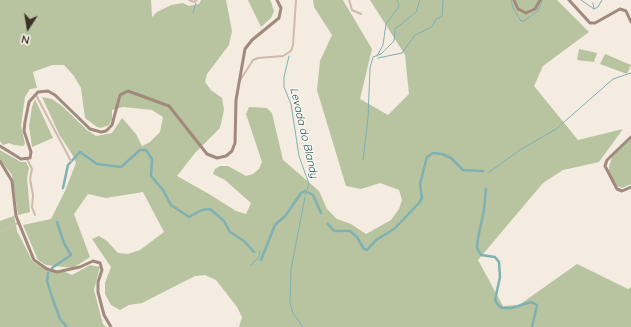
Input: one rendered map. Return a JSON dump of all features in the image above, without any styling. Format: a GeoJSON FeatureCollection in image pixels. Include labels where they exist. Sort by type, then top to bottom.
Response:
{"type":"FeatureCollection","features":[{"type":"Feature","properties":{"kind":"main road"},"geometry":{"type":"LineString","coordinates":[[0,146],[21,158],[27,159],[31,157],[31,152],[24,131],[30,102],[36,94],[44,91],[51,92],[90,129],[101,132],[109,129],[113,124],[120,95],[126,91],[133,92],[169,106],[205,152],[213,157],[221,158],[230,154],[235,146],[236,108],[247,46],[252,40],[277,21],[281,15],[282,8],[277,0]]}},
{"type":"Feature","properties":{"kind":"main road"},"geometry":{"type":"LineString","coordinates":[[514,0],[518,9],[524,13],[534,10],[540,0]]}},
{"type":"Feature","properties":{"kind":"main road"},"geometry":{"type":"LineString","coordinates":[[569,0],[590,23],[595,23],[620,9],[626,12],[631,22]]}},
{"type":"Feature","properties":{"kind":"main road"},"geometry":{"type":"LineString","coordinates":[[631,137],[607,160],[605,166],[617,189],[622,192],[631,187]]}},
{"type":"Feature","properties":{"kind":"main road"},"geometry":{"type":"LineString","coordinates":[[0,162],[12,182],[15,213],[34,260],[49,270],[57,272],[80,267],[93,261],[100,263],[102,270],[98,282],[98,292],[104,315],[111,327]]}},
{"type":"Feature","properties":{"kind":"street"},"geometry":{"type":"LineString","coordinates":[[190,0],[193,2],[197,0]]}},
{"type":"Feature","properties":{"kind":"street"},"geometry":{"type":"LineString","coordinates":[[240,82],[253,60],[258,58],[283,56],[291,51],[293,45],[296,0]]}},
{"type":"Feature","properties":{"kind":"street"},"geometry":{"type":"LineString","coordinates":[[349,0],[352,10],[361,14]]}},
{"type":"Feature","properties":{"kind":"street"},"geometry":{"type":"LineString","coordinates":[[36,94],[57,137],[71,161]]}},
{"type":"Feature","properties":{"kind":"street"},"geometry":{"type":"LineString","coordinates":[[27,159],[32,169],[30,180],[33,195],[32,207],[35,215]]}},
{"type":"Feature","properties":{"kind":"street"},"geometry":{"type":"LineString","coordinates":[[0,232],[18,223]]}},
{"type":"Feature","properties":{"kind":"green space"},"geometry":{"type":"Polygon","coordinates":[[[0,0],[151,0],[152,17],[157,12],[171,5],[183,3],[189,6],[199,4],[201,0],[226,0],[232,31],[229,45],[207,74],[205,82],[211,90],[222,98],[224,110],[220,128],[195,153],[177,176],[236,211],[246,214],[251,203],[225,180],[213,174],[215,169],[220,166],[228,166],[246,176],[253,174],[259,169],[262,162],[246,114],[249,107],[267,108],[272,113],[283,160],[319,191],[327,209],[337,219],[351,224],[366,234],[391,220],[399,209],[402,200],[399,190],[380,183],[361,189],[346,186],[317,90],[320,61],[332,35],[314,7],[313,0],[343,0],[372,49],[360,99],[388,115],[409,94],[405,55],[370,0],[557,0],[589,32],[543,66],[534,86],[578,140],[623,129],[599,162],[563,170],[543,183],[478,260],[503,306],[519,305],[577,264],[628,289],[631,287],[631,327],[239,327],[242,317],[237,307],[216,280],[205,275],[195,276],[142,303],[129,305],[120,310],[111,305],[105,294],[105,283],[111,267],[92,239],[99,236],[107,241],[118,253],[128,254],[140,250],[164,232],[143,192],[106,198],[88,194],[74,214],[90,257],[73,268],[46,265],[38,260],[23,225],[51,219],[65,191],[76,163],[59,134],[42,97],[52,99],[62,106],[87,130],[96,136],[112,133],[122,118],[136,134],[142,146],[150,142],[160,132],[163,117],[152,110],[123,107],[112,110],[112,119],[109,125],[101,128],[97,127],[85,118],[81,88],[74,76],[64,65],[52,65],[33,72],[37,88],[30,89],[25,97],[21,126],[25,144],[23,146],[9,143],[3,145],[0,141],[0,0]]]}},
{"type":"Feature","properties":{"kind":"green space"},"geometry":{"type":"Polygon","coordinates":[[[248,0],[270,0],[271,2],[274,11],[271,18],[261,27],[248,0]]]}},
{"type":"Feature","properties":{"kind":"green space"},"geometry":{"type":"Polygon","coordinates":[[[579,49],[597,53],[594,62],[577,60],[579,49]]]}},
{"type":"Feature","properties":{"kind":"green space"},"geometry":{"type":"Polygon","coordinates":[[[605,54],[631,65],[627,74],[600,64],[605,54]]]}},
{"type":"Feature","properties":{"kind":"green space"},"geometry":{"type":"Polygon","coordinates":[[[35,99],[53,138],[32,147],[29,126],[35,99]]]}},
{"type":"Feature","properties":{"kind":"green space"},"geometry":{"type":"Polygon","coordinates":[[[631,139],[631,184],[622,188],[615,185],[609,176],[609,167],[612,157],[631,139]]]}},
{"type":"Feature","properties":{"kind":"green space"},"geometry":{"type":"Polygon","coordinates":[[[0,150],[21,162],[26,162],[29,168],[27,178],[30,212],[18,215],[12,175],[0,159],[0,150]]]}},
{"type":"Feature","properties":{"kind":"green space"},"geometry":{"type":"Polygon","coordinates":[[[14,216],[17,231],[33,262],[49,271],[63,271],[72,275],[90,265],[100,267],[94,290],[103,324],[106,327],[0,327],[0,221],[14,216]]]}},
{"type":"Feature","properties":{"kind":"waterway"},"geometry":{"type":"LineString","coordinates":[[377,56],[383,45],[386,24],[399,6],[397,0]]}},
{"type":"Feature","properties":{"kind":"waterway"},"geometry":{"type":"LineString","coordinates":[[363,160],[368,118],[370,68],[373,57],[381,54],[394,41],[395,29],[416,12],[420,0]]}},
{"type":"Feature","properties":{"kind":"waterway"},"geometry":{"type":"LineString","coordinates":[[378,58],[402,53],[415,35],[432,27],[436,19],[442,16],[443,0]]}},
{"type":"Feature","properties":{"kind":"waterway"},"geometry":{"type":"LineString","coordinates":[[511,0],[513,8],[521,21],[524,21],[538,11],[542,0]]}},
{"type":"Feature","properties":{"kind":"waterway"},"geometry":{"type":"LineString","coordinates":[[581,0],[594,9],[598,7],[602,0]]}},
{"type":"Feature","properties":{"kind":"waterway"},"geometry":{"type":"LineString","coordinates":[[193,13],[196,3]]}},
{"type":"Feature","properties":{"kind":"waterway"},"geometry":{"type":"LineString","coordinates":[[593,3],[594,9]]}},
{"type":"Feature","properties":{"kind":"waterway","name":"Levada do Blandy"},"geometry":{"type":"LineString","coordinates":[[289,56],[284,77],[284,87],[291,104],[299,156],[309,184],[307,190]]}},
{"type":"Feature","properties":{"kind":"waterway"},"geometry":{"type":"LineString","coordinates":[[488,173],[520,150],[556,129],[613,79],[631,73]]}},
{"type":"Feature","properties":{"kind":"waterway"},"geometry":{"type":"LineString","coordinates":[[63,188],[68,165],[80,152],[97,164],[121,167],[140,150],[146,150],[152,159],[151,176],[163,190],[171,205],[189,217],[202,210],[210,209],[224,221],[230,232],[244,241],[254,252]]}},
{"type":"Feature","properties":{"kind":"waterway"},"geometry":{"type":"LineString","coordinates":[[328,224],[334,231],[350,231],[357,237],[364,249],[367,250],[376,240],[394,229],[419,203],[422,198],[420,184],[427,157],[433,153],[442,154],[451,158],[463,170],[483,171]]}},
{"type":"Feature","properties":{"kind":"waterway"},"geometry":{"type":"LineString","coordinates":[[486,189],[477,248],[481,255],[495,257],[499,262],[500,277],[495,300],[498,305],[502,308],[512,308],[531,302],[537,305],[532,327]]}},
{"type":"Feature","properties":{"kind":"waterway"},"geometry":{"type":"LineString","coordinates":[[261,260],[275,225],[286,215],[301,193],[305,191],[313,195],[321,213]]}},
{"type":"Feature","properties":{"kind":"waterway","name":"Levada do Blandy"},"geometry":{"type":"LineString","coordinates":[[303,327],[293,313],[290,303],[291,269],[305,197]]}},
{"type":"Feature","properties":{"kind":"waterway"},"geometry":{"type":"LineString","coordinates":[[52,268],[71,255],[64,243],[57,222]]}},
{"type":"Feature","properties":{"kind":"waterway"},"geometry":{"type":"LineString","coordinates":[[251,265],[259,257],[260,251]]}},
{"type":"Feature","properties":{"kind":"waterway"},"geometry":{"type":"LineString","coordinates":[[48,273],[47,281],[52,297],[60,319],[67,327]]}}]}
